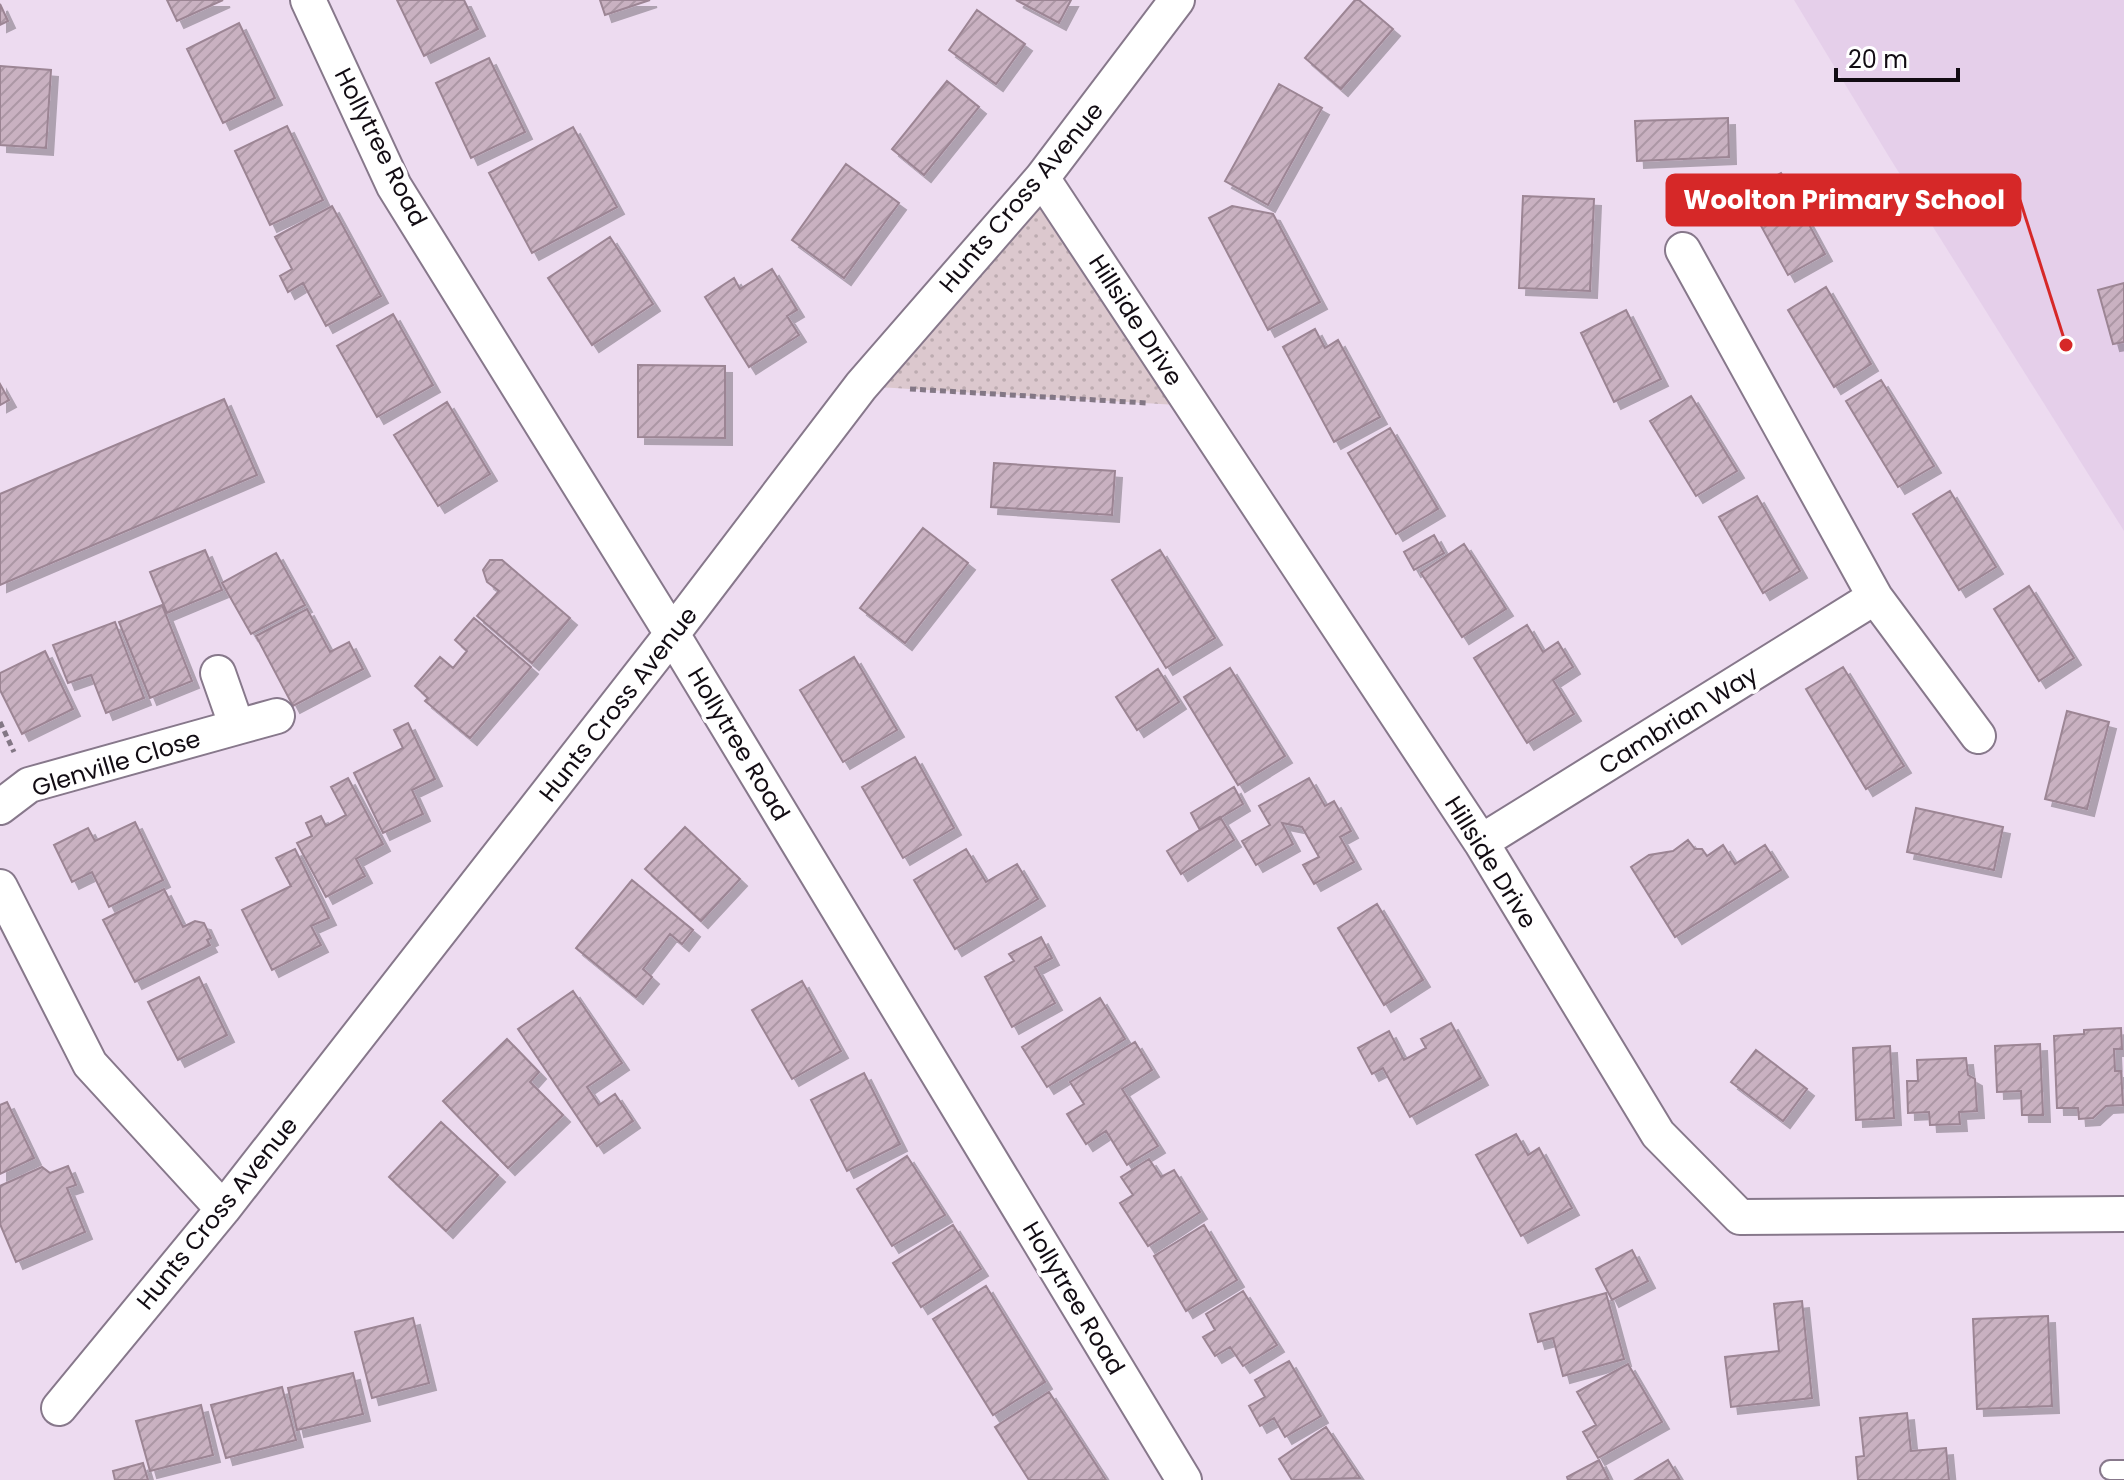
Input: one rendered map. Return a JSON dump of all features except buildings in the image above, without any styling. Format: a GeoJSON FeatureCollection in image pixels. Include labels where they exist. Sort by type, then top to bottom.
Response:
{"type":"FeatureCollection","features":[{"type":"Feature","properties":{"kind":"street","name":"Hollytree Road"},"geometry":{"type":"LineString","coordinates":[[308,0],[394,186],[672,634],[1184,1480]]}},
{"type":"Feature","properties":{"kind":"street","name":"Hunts Cross Avenue"},"geometry":{"type":"LineString","coordinates":[[59,1408],[223,1209],[672,634],[861,386],[1042,178],[1177,0]]}},
{"type":"Feature","properties":{"kind":"street","name":"Hillside Drive"},"geometry":{"type":"LineString","coordinates":[[1042,178],[1481,842],[1658,1134],[1740,1217],[2124,1214]]}},
{"type":"Feature","properties":{"kind":"street"},"geometry":{"type":"LineString","coordinates":[[1683,250],[1875,597],[1978,736]]}},
{"type":"Feature","properties":{"kind":"street","name":"Cambrian Way"},"geometry":{"type":"LineString","coordinates":[[1481,842],[1875,597]]}},
{"type":"Feature","properties":{"kind":"street"},"geometry":{"type":"LineString","coordinates":[[218,673],[237,727]]}},
{"type":"Feature","properties":{"kind":"street","name":"Glenville Close"},"geometry":{"type":"LineString","coordinates":[[0,807],[29,785],[277,716]]}},
{"type":"Feature","properties":{"kind":"street"},"geometry":{"type":"LineString","coordinates":[[0,887],[90,1064],[223,1209]]}},
{"type":"Feature","properties":{"kind":"path"},"geometry":{"type":"LineString","coordinates":[[861,386],[1193,406]]}},
{"type":"Feature","properties":{"kind":"shaded area"},"geometry":{"type":"Polygon","coordinates":[[[1794,0],[2124,0],[2124,531],[1891,160],[1794,0]]]}},
{"type":"Feature","properties":{"kind":"shaded area"},"geometry":{"type":"Polygon","coordinates":[[[1042,178],[1193,406],[861,386],[1042,178]]]}},
{"type":"Feature","properties":{"kind":"place","name":"Woolton Primary School"},"geometry":{"type":"Point","coordinates":[2066,345]}}]}
